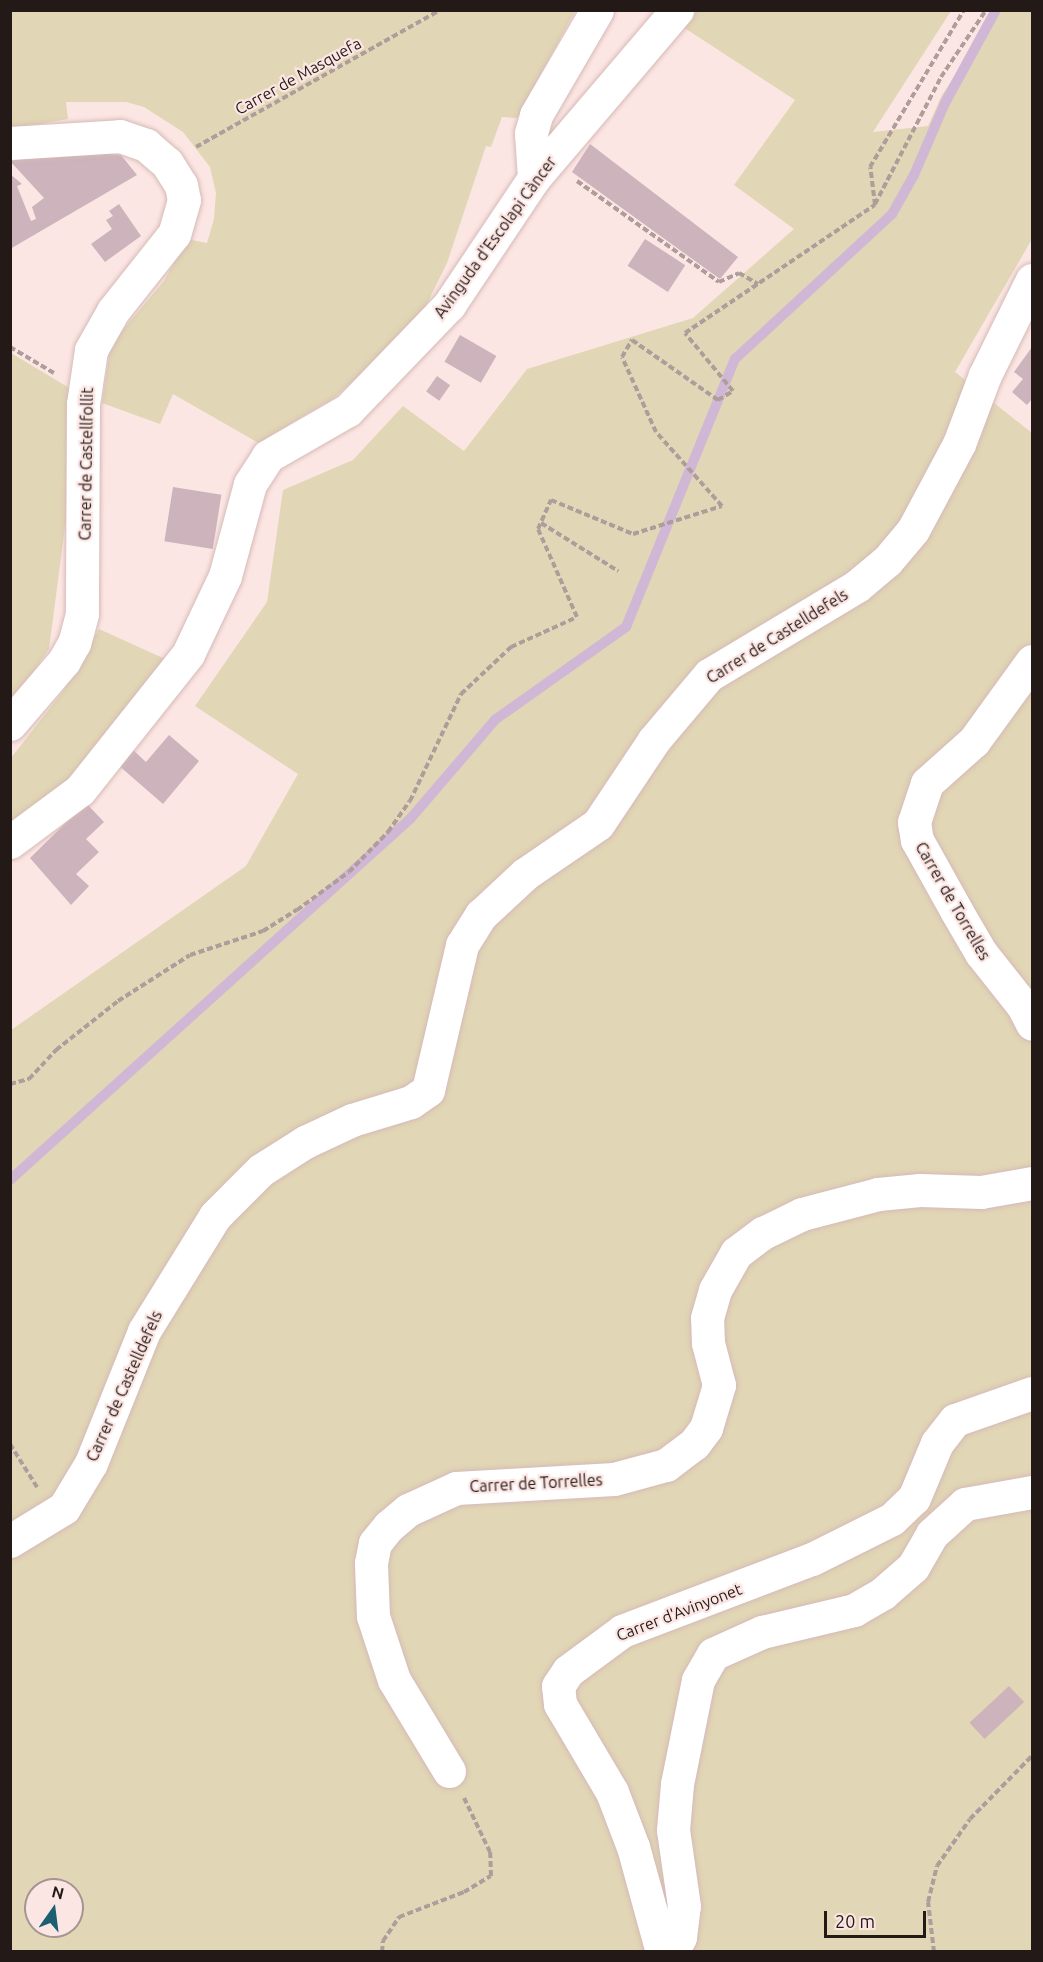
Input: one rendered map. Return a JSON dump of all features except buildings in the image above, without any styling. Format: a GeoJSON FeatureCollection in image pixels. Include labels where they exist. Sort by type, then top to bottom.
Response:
{"type":"FeatureCollection","features":[{"type":"Feature","properties":{"kind":"street"},"geometry":{"type":"LineString","coordinates":[[542,170],[531,133],[536,115],[597,10]]}},
{"type":"Feature","properties":{"kind":"street","name":"Avinguda d'Escolapi Càncer"},"geometry":{"type":"LineString","coordinates":[[10,842],[80,790],[188,654],[225,576],[250,484],[268,456],[348,410],[417,339],[486,255],[542,170],[677,10]]}},
{"type":"Feature","properties":{"kind":"street","name":"Carrer de Castellfollit"},"geometry":{"type":"LineString","coordinates":[[10,143],[120,136],[146,145],[167,163],[181,185],[184,200],[174,234],[102,327],[91,350],[86,391],[82,614],[75,643],[64,661],[10,724]]}},
{"type":"Feature","properties":{"kind":"street","name":"Carrer de Castelldefels"},"geometry":{"type":"LineString","coordinates":[[10,1541],[64,1508],[91,1463],[144,1331],[215,1216],[261,1170],[305,1142],[352,1120],[411,1102],[428,1090],[462,945],[481,915],[525,874],[598,825],[654,740],[709,675],[857,586],[887,561],[913,531],[959,444],[985,375],[1032,280]]}},
{"type":"Feature","properties":{"kind":"street","name":"Carrer de Torrelles"},"geometry":{"type":"LineString","coordinates":[[1032,662],[974,741],[927,783],[914,822],[917,840],[963,922],[1032,1024]]}},
{"type":"Feature","properties":{"kind":"street","name":"Carrer de Torrelles"},"geometry":{"type":"LineString","coordinates":[[449,1771],[394,1680],[373,1616],[371,1563],[375,1543],[389,1526],[408,1510],[456,1488],[614,1479],[666,1465],[694,1443],[706,1428],[719,1385],[708,1343],[707,1318],[715,1290],[736,1253],[763,1233],[802,1214],[878,1194],[920,1190],[981,1192],[1032,1183]]}},
{"type":"Feature","properties":{"kind":"street","name":"Carrer d'Avinyonet"},"geometry":{"type":"LineString","coordinates":[[662,1952],[633,1846],[612,1792],[560,1704],[558,1686],[568,1671],[622,1631],[812,1558],[892,1519],[914,1498],[937,1443],[956,1420],[1032,1393]]}},
{"type":"Feature","properties":{"kind":"street"},"geometry":{"type":"LineString","coordinates":[[672,1952],[680,1937],[684,1906],[673,1830],[677,1784],[698,1680],[713,1654],[728,1644],[762,1632],[854,1610],[883,1593],[913,1567],[932,1534],[965,1504],[1032,1492]]}},
{"type":"Feature","properties":{"kind":"path","name":"Carrer de Masquefa"},"geometry":{"type":"LineString","coordinates":[[167,163],[440,10]]}},
{"type":"Feature","properties":{"kind":"path"},"geometry":{"type":"LineString","coordinates":[[875,205],[870,167],[964,10]]}},
{"type":"Feature","properties":{"kind":"path"},"geometry":{"type":"LineString","coordinates":[[10,1084],[29,1079],[56,1050],[118,1001],[190,955],[263,931],[349,872],[388,832],[410,801],[461,694],[511,647],[577,617],[538,529],[551,500],[633,534],[722,506],[656,432],[622,357],[632,340],[718,400],[733,391],[685,333],[875,205],[941,77],[986,10]]}},
{"type":"Feature","properties":{"kind":"path"},"geometry":{"type":"LineString","coordinates":[[542,170],[719,282],[739,273],[758,284]]}},
{"type":"Feature","properties":{"kind":"path"},"geometry":{"type":"LineString","coordinates":[[10,347],[86,391]]}},
{"type":"Feature","properties":{"kind":"path"},"geometry":{"type":"LineString","coordinates":[[541,523],[618,571]]}},
{"type":"Feature","properties":{"kind":"path"},"geometry":{"type":"LineString","coordinates":[[10,1444],[55,1515]]}},
{"type":"Feature","properties":{"kind":"path"},"geometry":{"type":"LineString","coordinates":[[934,1952],[928,1902],[937,1866],[970,1819],[1032,1756]]}},
{"type":"Feature","properties":{"kind":"path"},"geometry":{"type":"LineString","coordinates":[[382,1952],[383,1941],[399,1917],[464,1892],[491,1876],[490,1852],[449,1771]]}},
{"type":"Feature","properties":{"kind":"shaded area"},"geometry":{"type":"Polygon","coordinates":[[[11,11],[575,11],[517,118],[502,117],[491,147],[486,146],[447,263],[416,326],[334,398],[273,434],[262,445],[173,394],[160,424],[102,403],[111,344],[164,281],[187,239],[207,243],[214,219],[216,193],[210,167],[183,132],[144,107],[126,102],[66,102],[68,119],[11,129],[11,11]]]}},
{"type":"Feature","properties":{"kind":"shaded area"},"geometry":{"type":"Polygon","coordinates":[[[697,11],[951,11],[873,132],[928,126],[942,95],[999,11],[1032,11],[1032,239],[955,372],[1032,433],[1032,1951],[11,1952],[11,1030],[246,866],[298,774],[195,706],[267,602],[283,490],[353,460],[403,406],[464,451],[527,369],[693,318],[794,229],[734,185],[795,100],[683,27],[697,11]]]}},
{"type":"Feature","properties":{"kind":"shaded area"},"geometry":{"type":"Polygon","coordinates":[[[11,353],[71,389],[67,511],[49,649],[11,704],[11,353]]]}},
{"type":"Feature","properties":{"kind":"shaded area"},"geometry":{"type":"Polygon","coordinates":[[[99,629],[165,659],[68,784],[11,823],[11,758],[64,690],[99,629]]]}},
{"type":"Feature","properties":{"kind":"waterway"},"geometry":{"type":"LineString","coordinates":[[10,1180],[411,818],[496,719],[626,627],[735,359],[892,214],[914,175],[945,103],[996,10]]}}]}
